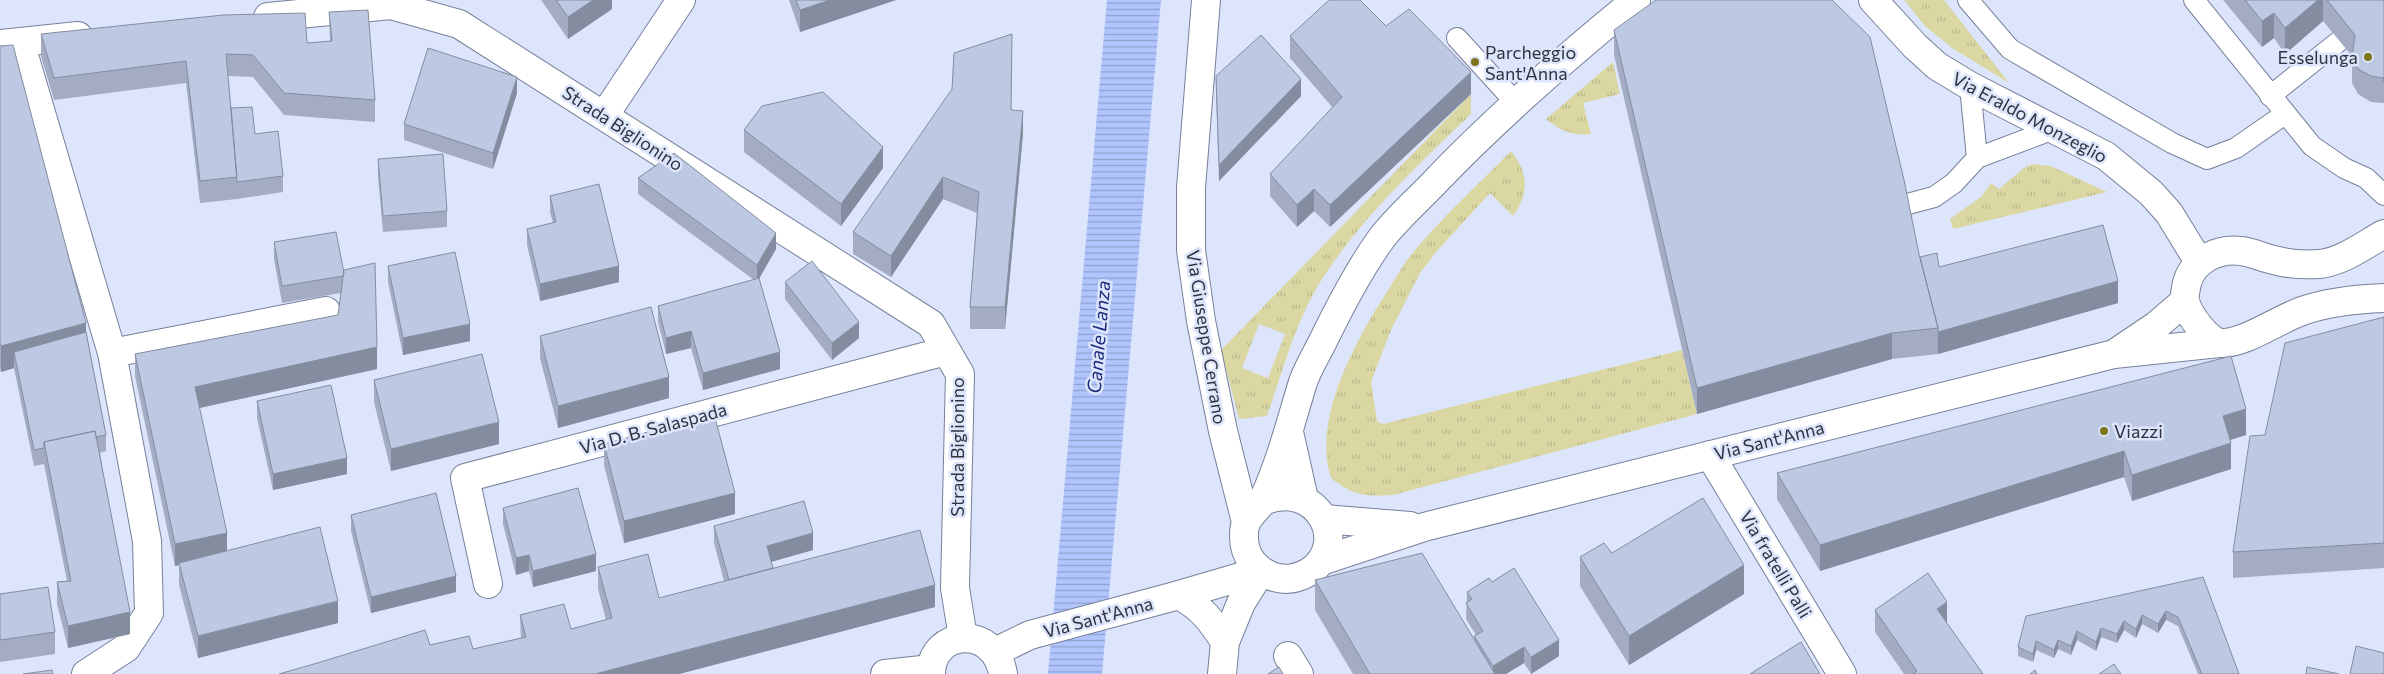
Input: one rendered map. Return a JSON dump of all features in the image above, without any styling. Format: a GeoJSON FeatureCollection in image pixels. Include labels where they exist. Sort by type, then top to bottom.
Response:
{"type":"FeatureCollection","features":[{"type":"Feature","properties":{"kind":"street"},"geometry":{"type":"LineString","coordinates":[[604,116],[681,0]]}},
{"type":"Feature","properties":{"kind":"street","name":"Via Giuseppe Cerrano"},"geometry":{"type":"LineString","coordinates":[[1206,0],[1190,188],[1192,250],[1201,321],[1245,529]]}},
{"type":"Feature","properties":{"kind":"street"},"geometry":{"type":"LineString","coordinates":[[1263,501],[1289,432],[1304,380],[1345,295],[1382,238],[1472,143],[1515,102],[1636,0]]}},
{"type":"Feature","properties":{"kind":"street","name":"Via Eraldo Monzeglio"},"geometry":{"type":"LineString","coordinates":[[1873,0],[1930,59],[1970,86],[2106,156],[2152,192],[2169,213],[2199,262]]}},
{"type":"Feature","properties":{"kind":"street","name":"Strada Biglionino"},"geometry":{"type":"LineString","coordinates":[[242,20],[267,8],[391,5],[459,24],[931,324],[960,374],[955,588],[963,638]]}},
{"type":"Feature","properties":{"kind":"street"},"geometry":{"type":"LineString","coordinates":[[86,674],[126,648],[150,613],[147,541],[112,354],[10,43],[106,33]]}},
{"type":"Feature","properties":{"kind":"street"},"geometry":{"type":"LineString","coordinates":[[2219,343],[2204,331],[2193,318],[2186,301],[2186,286],[2190,272],[2199,262],[2212,254],[2242,251],[2275,261],[2321,264],[2345,255],[2384,234]]}},
{"type":"Feature","properties":{"kind":"street","name":"Via Sant'Anna"},"geometry":{"type":"LineString","coordinates":[[1321,561],[1424,527],[2114,354],[2234,342],[2303,311],[2348,301],[2384,298]]}},
{"type":"Feature","properties":{"kind":"street","name":"Via Sant'Anna"},"geometry":{"type":"LineString","coordinates":[[2114,354],[2157,325],[2186,301]]}},
{"type":"Feature","properties":{"kind":"street"},"geometry":{"type":"LineString","coordinates":[[112,354],[326,311]]}},
{"type":"Feature","properties":{"kind":"street","name":"Via D. B. Salaspada"},"geometry":{"type":"LineString","coordinates":[[488,584],[465,478],[946,350]]}},
{"type":"Feature","properties":{"kind":"street"},"geometry":{"type":"LineString","coordinates":[[1289,432],[1304,499]]}},
{"type":"Feature","properties":{"kind":"street","name":"Via fratelli Palli"},"geometry":{"type":"LineString","coordinates":[[1710,455],[1842,674]]}},
{"type":"Feature","properties":{"kind":"street"},"geometry":{"type":"LineString","coordinates":[[1225,642],[1210,618],[1194,603],[1191,592],[1245,529],[1253,510],[1263,501],[1276,495],[1291,495],[1304,499],[1316,507],[1324,519],[1328,533],[1327,547],[1321,561],[1311,571],[1292,578],[1273,577],[1261,571],[1251,561],[1245,548],[1245,529]]}},
{"type":"Feature","properties":{"kind":"street","name":"Via Sant'Anna"},"geometry":{"type":"LineString","coordinates":[[1324,519],[1424,527]]}},
{"type":"Feature","properties":{"kind":"street"},"geometry":{"type":"LineString","coordinates":[[1222,674],[1225,642],[1241,603],[1261,571]]}},
{"type":"Feature","properties":{"kind":"street","name":"Via Sant'Anna"},"geometry":{"type":"LineString","coordinates":[[999,663],[1012,642],[1030,635],[1191,592],[1261,571]]}},
{"type":"Feature","properties":{"kind":"street"},"geometry":{"type":"LineString","coordinates":[[885,674],[931,672],[935,657],[942,648],[951,642],[963,638],[975,639],[986,644],[999,663]]}},
{"type":"Feature","properties":{"kind":"lane"},"geometry":{"type":"LineString","coordinates":[[1968,0],[2010,49],[2172,143],[2207,159],[2236,148],[2285,114]]}},
{"type":"Feature","properties":{"kind":"lane"},"geometry":{"type":"LineString","coordinates":[[2194,0],[2312,146],[2325,157],[2375,178],[2384,194]]}},
{"type":"Feature","properties":{"kind":"lane"},"geometry":{"type":"LineString","coordinates":[[2270,96],[2357,27],[2372,19],[2384,17]]}},
{"type":"Feature","properties":{"kind":"lane"},"geometry":{"type":"LineString","coordinates":[[1457,38],[1515,102]]}},
{"type":"Feature","properties":{"kind":"lane"},"geometry":{"type":"LineString","coordinates":[[1970,86],[1977,158]]}},
{"type":"Feature","properties":{"kind":"lane"},"geometry":{"type":"LineString","coordinates":[[1904,205],[1934,197],[1954,183],[1977,158],[2054,128]]}},
{"type":"Feature","properties":{"kind":"green space"},"geometry":{"type":"Polygon","coordinates":[[[1904,0],[1944,0],[2009,83],[1952,48],[1925,26],[1904,0]]]}},
{"type":"Feature","properties":{"kind":"green space"},"geometry":{"type":"Polygon","coordinates":[[[1613,62],[1620,94],[1583,103],[1591,134],[1567,132],[1556,127],[1546,119],[1613,62]]]}},
{"type":"Feature","properties":{"kind":"green space"},"geometry":{"type":"Polygon","coordinates":[[[1471,94],[1471,114],[1384,200],[1363,224],[1326,273],[1311,298],[1298,326],[1267,416],[1239,419],[1221,350],[1471,94]],[[1259,324],[1242,368],[1268,378],[1285,334],[1259,324]]]}},
{"type":"Feature","properties":{"kind":"green space"},"geometry":{"type":"Polygon","coordinates":[[[1511,151],[1524,175],[1525,183],[1522,199],[1513,216],[1490,193],[1437,251],[1420,273],[1391,330],[1371,382],[1377,421],[1383,424],[1682,350],[1697,414],[1393,495],[1367,495],[1347,489],[1331,478],[1326,455],[1327,430],[1332,404],[1352,353],[1377,307],[1408,259],[1447,215],[1511,151]]]}},
{"type":"Feature","properties":{"kind":"green space"},"geometry":{"type":"Polygon","coordinates":[[[2032,164],[2051,166],[2107,192],[1953,229],[1950,219],[1982,196],[1991,183],[1999,189],[2024,168],[2032,164]]]}},
{"type":"Feature","properties":{"kind":"water","name":"Canale Lanza"},"geometry":{"type":"Polygon","coordinates":[[[1107,0],[1161,0],[1102,674],[1048,674],[1107,0]]]}},
{"type":"Feature","properties":{"kind":"building"},"geometry":{"type":"Polygon","coordinates":[[[556,0],[593,0],[568,17],[556,0]]]}},
{"type":"Feature","properties":{"kind":"building"},"geometry":{"type":"Polygon","coordinates":[[[796,0],[830,0],[800,10],[796,0]]]}},
{"type":"Feature","properties":{"kind":"building"},"geometry":{"type":"Polygon","coordinates":[[[1329,0],[1360,0],[1386,26],[1409,9],[1471,72],[1330,205],[1314,189],[1297,205],[1270,174],[1342,97],[1290,36],[1329,0]]]}},
{"type":"Feature","properties":{"kind":"building"},"geometry":{"type":"Polygon","coordinates":[[[1656,0],[1832,0],[1870,37],[1904,180],[1919,254],[1938,328],[1892,333],[1697,388],[1614,30],[1656,0]]]}},
{"type":"Feature","properties":{"kind":"building"},"geometry":{"type":"Polygon","coordinates":[[[2245,0],[2318,0],[2285,28],[2274,13],[2262,21],[2245,0]]]}},
{"type":"Feature","properties":{"kind":"building"},"geometry":{"type":"Polygon","coordinates":[[[2327,0],[2384,0],[2384,78],[2371,76],[2358,69],[2352,58],[2355,35],[2327,0]]]}},
{"type":"Feature","properties":{"kind":"building"},"geometry":{"type":"Polygon","coordinates":[[[368,10],[375,100],[284,93],[253,55],[226,54],[237,177],[200,181],[186,61],[54,78],[41,34],[223,15],[305,13],[307,43],[332,41],[329,12],[368,10]]]}},
{"type":"Feature","properties":{"kind":"building"},"geometry":{"type":"Polygon","coordinates":[[[1012,34],[1011,110],[1023,111],[1005,307],[970,307],[979,192],[943,177],[891,256],[853,232],[952,89],[954,53],[1012,34]]]}},
{"type":"Feature","properties":{"kind":"building"},"geometry":{"type":"Polygon","coordinates":[[[1261,35],[1301,79],[1219,165],[1216,76],[1261,35]]]}},
{"type":"Feature","properties":{"kind":"building"},"geometry":{"type":"Polygon","coordinates":[[[13,45],[86,323],[1,346],[0,46],[13,45]]]}},
{"type":"Feature","properties":{"kind":"building"},"geometry":{"type":"Polygon","coordinates":[[[428,48],[517,77],[493,153],[404,124],[428,48]]]}},
{"type":"Feature","properties":{"kind":"building"},"geometry":{"type":"Polygon","coordinates":[[[823,92],[883,147],[841,204],[744,130],[762,106],[823,92]]]}},
{"type":"Feature","properties":{"kind":"building"},"geometry":{"type":"Polygon","coordinates":[[[252,107],[255,134],[278,131],[283,176],[237,182],[231,108],[252,107]]]}},
{"type":"Feature","properties":{"kind":"building"},"geometry":{"type":"Polygon","coordinates":[[[674,153],[776,233],[757,265],[638,178],[674,153]]]}},
{"type":"Feature","properties":{"kind":"building"},"geometry":{"type":"Polygon","coordinates":[[[443,154],[447,211],[383,216],[378,159],[443,154]]]}},
{"type":"Feature","properties":{"kind":"building"},"geometry":{"type":"Polygon","coordinates":[[[599,184],[619,266],[540,284],[527,229],[556,222],[550,196],[599,184]]]}},
{"type":"Feature","properties":{"kind":"building"},"geometry":{"type":"Polygon","coordinates":[[[2103,225],[2118,281],[1938,332],[1920,257],[1937,253],[1939,267],[2103,225]]]}},
{"type":"Feature","properties":{"kind":"building"},"geometry":{"type":"Polygon","coordinates":[[[336,232],[343,276],[282,286],[274,242],[336,232]]]}},
{"type":"Feature","properties":{"kind":"building"},"geometry":{"type":"Polygon","coordinates":[[[455,252],[470,324],[403,338],[388,266],[455,252]]]}},
{"type":"Feature","properties":{"kind":"building"},"geometry":{"type":"Polygon","coordinates":[[[812,261],[859,322],[832,343],[785,282],[812,261]]]}},
{"type":"Feature","properties":{"kind":"building"},"geometry":{"type":"Polygon","coordinates":[[[375,263],[377,347],[195,387],[227,533],[175,544],[135,354],[338,315],[344,270],[375,263]]]}},
{"type":"Feature","properties":{"kind":"building"},"geometry":{"type":"Polygon","coordinates":[[[759,278],[780,352],[703,373],[691,331],[666,338],[658,306],[759,278]]]}},
{"type":"Feature","properties":{"kind":"building"},"geometry":{"type":"Polygon","coordinates":[[[651,307],[669,377],[558,406],[540,336],[651,307]]]}},
{"type":"Feature","properties":{"kind":"building"},"geometry":{"type":"Polygon","coordinates":[[[2384,317],[2384,543],[2233,552],[2250,436],[2265,435],[2285,343],[2384,317]]]}},
{"type":"Feature","properties":{"kind":"building"},"geometry":{"type":"Polygon","coordinates":[[[86,332],[106,435],[96,437],[95,431],[44,442],[44,448],[34,450],[14,352],[86,332]]]}},
{"type":"Feature","properties":{"kind":"building"},"geometry":{"type":"Polygon","coordinates":[[[482,354],[499,422],[391,449],[374,380],[482,354]]]}},
{"type":"Feature","properties":{"kind":"building"},"geometry":{"type":"Polygon","coordinates":[[[2231,356],[2246,409],[2223,416],[2231,443],[2132,475],[2124,451],[1820,545],[1777,473],[2231,356]]]}},
{"type":"Feature","properties":{"kind":"building"},"geometry":{"type":"Polygon","coordinates":[[[331,385],[347,458],[273,474],[257,401],[331,385]]]}},
{"type":"Feature","properties":{"kind":"building"},"geometry":{"type":"Polygon","coordinates":[[[714,414],[735,493],[624,521],[604,444],[714,414]]]}},
{"type":"Feature","properties":{"kind":"building"},"geometry":{"type":"Polygon","coordinates":[[[95,431],[130,612],[68,626],[57,582],[71,581],[44,442],[95,431]]]}},
{"type":"Feature","properties":{"kind":"building"},"geometry":{"type":"Polygon","coordinates":[[[578,488],[596,554],[533,571],[529,555],[516,558],[503,508],[578,488]]]}},
{"type":"Feature","properties":{"kind":"building"},"geometry":{"type":"Polygon","coordinates":[[[436,493],[456,576],[371,597],[351,515],[436,493]]]}},
{"type":"Feature","properties":{"kind":"building"},"geometry":{"type":"Polygon","coordinates":[[[1703,498],[1744,565],[1629,636],[1580,557],[1604,543],[1612,553],[1703,498]]]}},
{"type":"Feature","properties":{"kind":"building"},"geometry":{"type":"Polygon","coordinates":[[[804,501],[813,533],[767,546],[773,568],[729,580],[714,526],[804,501]]]}},
{"type":"Feature","properties":{"kind":"building"},"geometry":{"type":"Polygon","coordinates":[[[320,527],[338,601],[198,636],[179,563],[320,527]]]}},
{"type":"Feature","properties":{"kind":"building"},"geometry":{"type":"Polygon","coordinates":[[[920,530],[935,585],[595,674],[279,674],[425,630],[430,645],[469,636],[473,649],[526,637],[520,615],[564,604],[571,629],[612,618],[598,567],[648,554],[659,598],[920,530]]]}},
{"type":"Feature","properties":{"kind":"building"},"geometry":{"type":"Polygon","coordinates":[[[1422,553],[1495,674],[1370,674],[1315,580],[1422,553]]]}},
{"type":"Feature","properties":{"kind":"building"},"geometry":{"type":"Polygon","coordinates":[[[1514,568],[1559,640],[1531,657],[1524,647],[1493,666],[1474,636],[1483,631],[1466,603],[1472,599],[1467,592],[1489,578],[1492,582],[1514,568]]]}},
{"type":"Feature","properties":{"kind":"building"},"geometry":{"type":"Polygon","coordinates":[[[1928,573],[1947,602],[1937,609],[1983,674],[1913,674],[1917,671],[1875,610],[1928,573]]]}},
{"type":"Feature","properties":{"kind":"building"},"geometry":{"type":"Polygon","coordinates":[[[2203,577],[2239,674],[2202,674],[2178,617],[2166,611],[2158,624],[2142,615],[2136,629],[2124,621],[2117,634],[2101,628],[2096,642],[2077,631],[2071,646],[2058,640],[2054,650],[2036,641],[2033,654],[2018,647],[2026,616],[2203,577]]]}},
{"type":"Feature","properties":{"kind":"building"},"geometry":{"type":"Polygon","coordinates":[[[48,587],[55,632],[0,640],[0,594],[48,587]]]}},
{"type":"Feature","properties":{"kind":"building"},"geometry":{"type":"Polygon","coordinates":[[[1801,642],[1820,674],[1750,674],[1801,642]]]}},
{"type":"Feature","properties":{"kind":"building"},"geometry":{"type":"Polygon","coordinates":[[[2356,646],[2384,653],[2384,674],[2350,674],[2356,646]]]}},
{"type":"Feature","properties":{"kind":"building"},"geometry":{"type":"Polygon","coordinates":[[[2114,664],[2121,674],[2099,674],[2114,664]]]}},
{"type":"Feature","properties":{"kind":"building"},"geometry":{"type":"Polygon","coordinates":[[[1279,667],[1283,674],[1268,674],[1279,667]]]}},
{"type":"Feature","properties":{"kind":"building"},"geometry":{"type":"Polygon","coordinates":[[[2307,667],[2339,674],[2306,674],[2307,667]]]}},
{"type":"Feature","properties":{"kind":"building"},"geometry":{"type":"Polygon","coordinates":[[[52,670],[53,674],[23,674],[52,670]]]}},
{"type":"Feature","properties":{"kind":"place","name":"Esselunga"},"geometry":{"type":"Point","coordinates":[2368,57]}},
{"type":"Feature","properties":{"kind":"place","name":"Parcheggio Sant'Anna"},"geometry":{"type":"Point","coordinates":[1475,62]}},
{"type":"Feature","properties":{"kind":"place","name":"Viazzi"},"geometry":{"type":"Point","coordinates":[2104,431]}}]}
